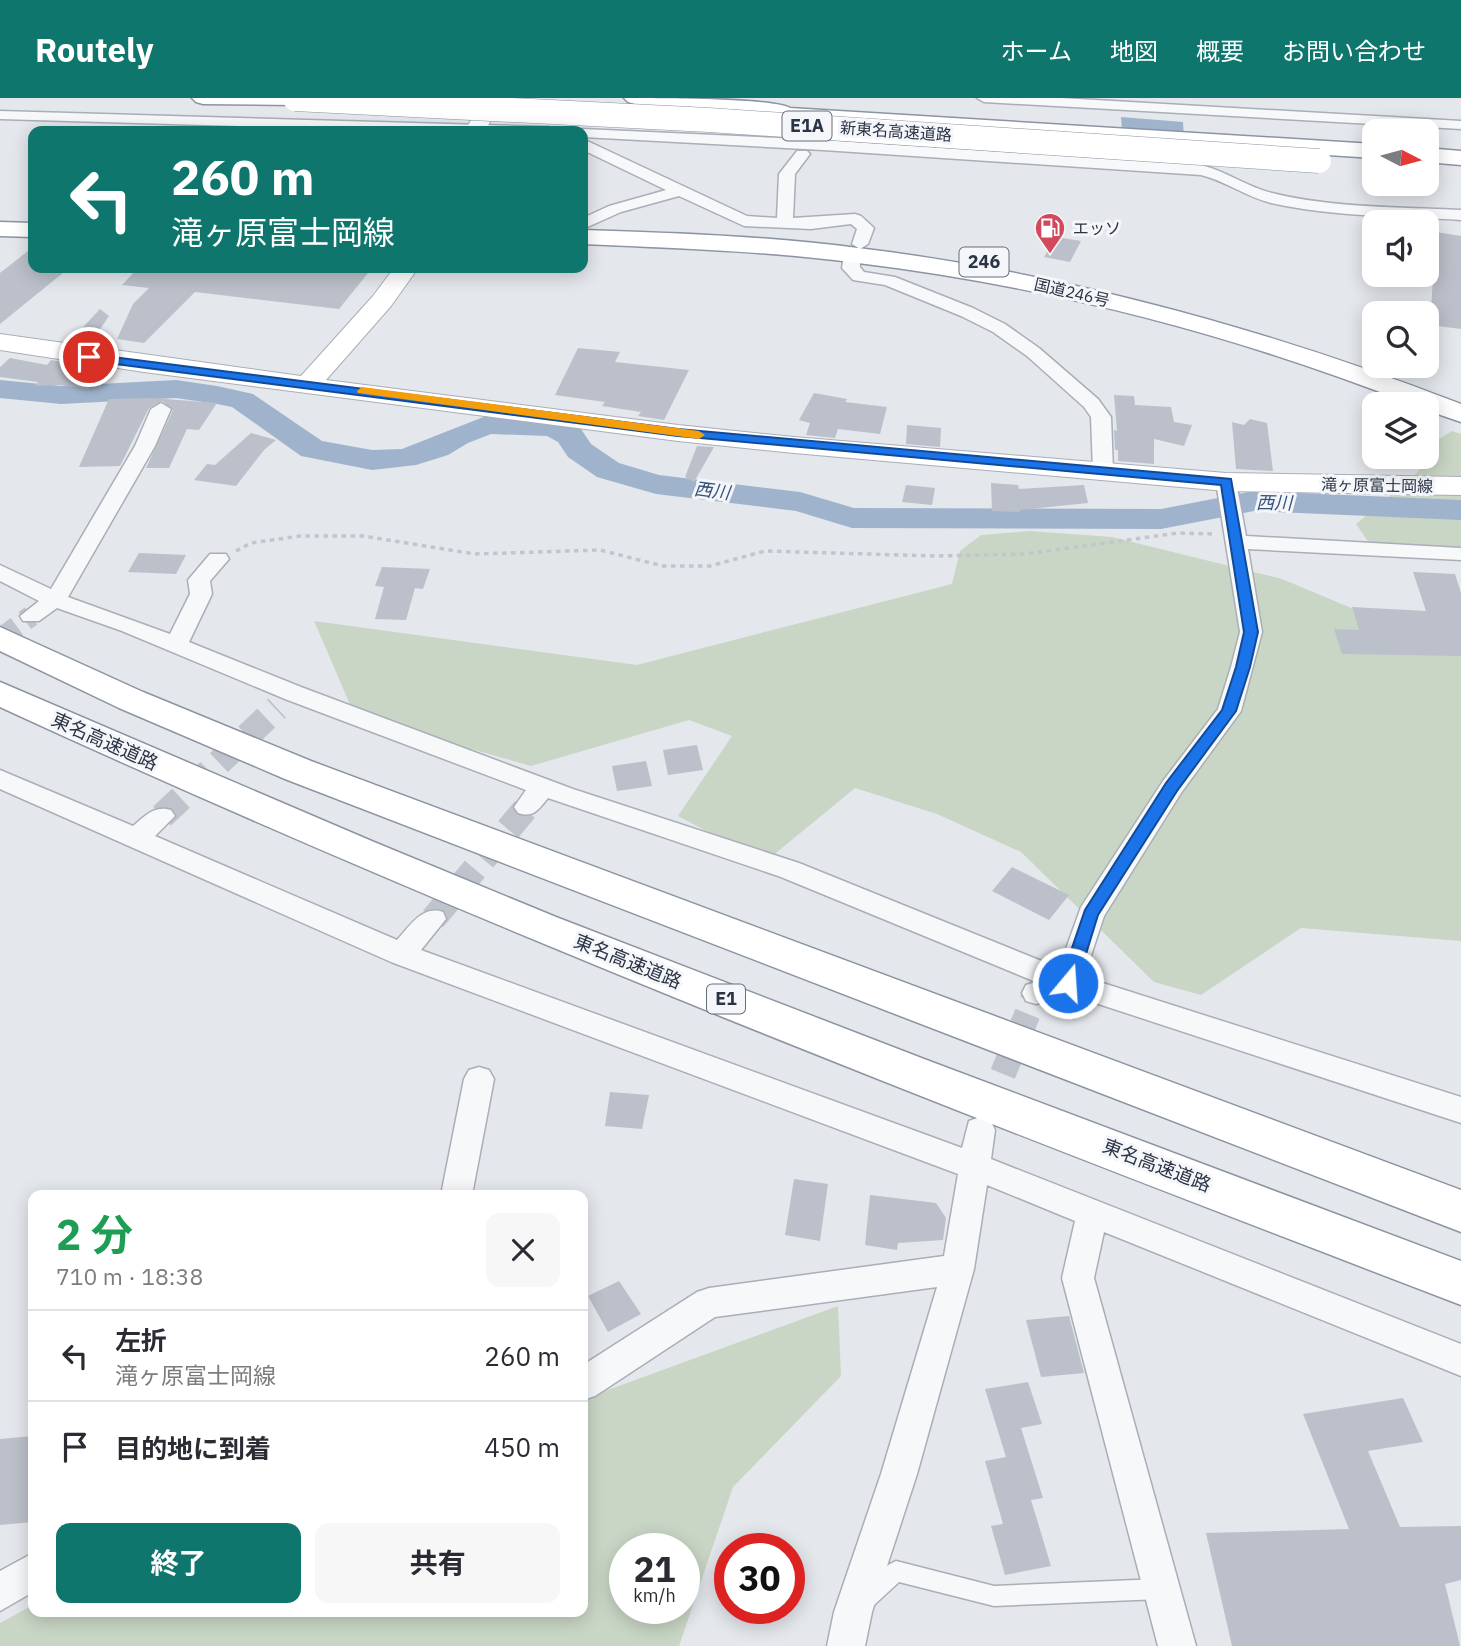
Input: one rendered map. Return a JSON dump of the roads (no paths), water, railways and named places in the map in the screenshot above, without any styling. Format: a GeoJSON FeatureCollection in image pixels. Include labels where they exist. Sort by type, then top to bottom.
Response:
{"type":"FeatureCollection","features":[{"type":"Feature","properties":{"kind":"highway"},"geometry":{"type":"LineString","coordinates":[[202,98],[295,99]]}},
{"type":"Feature","properties":{"kind":"highway","name":"新東名高速道路"},"geometry":{"type":"LineString","coordinates":[[250,98],[1317,154],[1362,152]]}},
{"type":"Feature","properties":{"kind":"highway","name":"新東名高速道路"},"geometry":{"type":"LineString","coordinates":[[501,98],[1054,129],[1317,154],[1362,163]]}},
{"type":"Feature","properties":{"kind":"highway"},"geometry":{"type":"LineString","coordinates":[[635,98],[1054,129]]}},
{"type":"Feature","properties":{"kind":"highway"},"geometry":{"type":"LineString","coordinates":[[1439,156],[1461,158]]}},
{"type":"Feature","properties":{"kind":"highway"},"geometry":{"type":"LineString","coordinates":[[1439,170],[1461,172]]}},
{"type":"Feature","properties":{"kind":"highway"},"geometry":{"type":"LineString","coordinates":[[0,219],[28,219]]}},
{"type":"Feature","properties":{"kind":"highway","name":"国道246号"},"geometry":{"type":"LineString","coordinates":[[588,225],[754,233],[856,249],[1050,286],[1254,338],[1331,364],[1461,414]]}},
{"type":"Feature","properties":{"kind":"highway"},"geometry":{"type":"LineString","coordinates":[[0,229],[28,230]]}},
{"type":"Feature","properties":{"kind":"highway","name":"国道246号"},"geometry":{"type":"LineString","coordinates":[[588,237],[856,249],[969,260],[1138,294],[1274,332],[1362,361]]}},
{"type":"Feature","properties":{"kind":"highway","name":"国道246号"},"geometry":{"type":"LineString","coordinates":[[1408,378],[1461,399]]}},
{"type":"Feature","properties":{"kind":"highway"},"geometry":{"type":"LineString","coordinates":[[15,636],[195,727],[450,830],[1461,1211]]}},
{"type":"Feature","properties":{"kind":"highway","name":"東名高速道路"},"geometry":{"type":"LineString","coordinates":[[0,693],[248,805],[447,888],[685,984],[1461,1283]]}},
{"type":"Feature","properties":{"kind":"main road"},"geometry":{"type":"LineString","coordinates":[[478,126],[492,98]]}},
{"type":"Feature","properties":{"kind":"main road"},"geometry":{"type":"LineString","coordinates":[[308,384],[382,301],[402,273]]}},
{"type":"Feature","properties":{"kind":"main road","name":"滝ヶ原富士岡線"},"geometry":{"type":"LineString","coordinates":[[0,342],[61,354],[691,434],[1103,471],[1227,489],[1461,486]]}},
{"type":"Feature","properties":{"kind":"street"},"geometry":{"type":"LineString","coordinates":[[984,98],[1075,100],[1461,125]]}},
{"type":"Feature","properties":{"kind":"street"},"geometry":{"type":"LineString","coordinates":[[0,115],[176,113],[405,126]]}},
{"type":"Feature","properties":{"kind":"street"},"geometry":{"type":"LineString","coordinates":[[588,140],[850,146],[1201,170],[1225,176],[1250,192],[1282,201],[1461,215]]}},
{"type":"Feature","properties":{"kind":"street"},"geometry":{"type":"LineString","coordinates":[[588,141],[802,154],[972,170],[1039,167]]}},
{"type":"Feature","properties":{"kind":"street"},"geometry":{"type":"LineString","coordinates":[[588,143],[679,191],[744,221],[785,224],[855,219],[866,228],[851,268],[859,276],[889,281],[956,307],[999,328],[1033,352],[1091,403],[1101,417],[1103,471]]}},
{"type":"Feature","properties":{"kind":"street"},"geometry":{"type":"LineString","coordinates":[[785,224],[787,174],[802,154]]}},
{"type":"Feature","properties":{"kind":"street"},"geometry":{"type":"LineString","coordinates":[[588,222],[615,209],[679,191]]}},
{"type":"Feature","properties":{"kind":"street"},"geometry":{"type":"LineString","coordinates":[[15,636],[55,600],[145,446],[161,409]]}},
{"type":"Feature","properties":{"kind":"street"},"geometry":{"type":"LineString","coordinates":[[1068,983],[1090,914],[1172,787],[1229,711],[1251,632],[1227,489]]}},
{"type":"Feature","properties":{"kind":"street"},"geometry":{"type":"LineString","coordinates":[[1235,538],[1461,554]]}},
{"type":"Feature","properties":{"kind":"street"},"geometry":{"type":"LineString","coordinates":[[176,645],[201,594],[199,580],[218,559]]}},
{"type":"Feature","properties":{"kind":"street"},"geometry":{"type":"LineString","coordinates":[[0,572],[55,600],[176,645],[285,700],[535,797],[790,870],[1068,983],[1461,1110]]}},
{"type":"Feature","properties":{"kind":"street"},"geometry":{"type":"LineString","coordinates":[[0,779],[401,954],[972,1166],[1461,1360]]}},
{"type":"Feature","properties":{"kind":"street"},"geometry":{"type":"LineString","coordinates":[[137,837],[162,816]]}},
{"type":"Feature","properties":{"kind":"street"},"geometry":{"type":"LineString","coordinates":[[401,954],[433,919]]}},
{"type":"Feature","properties":{"kind":"street"},"geometry":{"type":"LineString","coordinates":[[1036,993],[1068,983]]}},
{"type":"Feature","properties":{"kind":"street"},"geometry":{"type":"LineString","coordinates":[[457,1190],[479,1079]]}},
{"type":"Feature","properties":{"kind":"street"},"geometry":{"type":"LineString","coordinates":[[846,1646],[853,1612],[899,1474],[958,1269],[972,1166],[980,1130]]}},
{"type":"Feature","properties":{"kind":"street"},"geometry":{"type":"LineString","coordinates":[[1092,1213],[1078,1278],[1177,1646]]}},
{"type":"Feature","properties":{"kind":"street"},"geometry":{"type":"LineString","coordinates":[[588,1381],[709,1303],[958,1269]]}},
{"type":"Feature","properties":{"kind":"street"},"geometry":{"type":"LineString","coordinates":[[0,1592],[28,1574]]}},
{"type":"Feature","properties":{"kind":"lane"},"geometry":{"type":"LineString","coordinates":[[853,1612],[895,1571],[994,1596],[1160,1589]]}},
{"type":"Feature","properties":{"kind":"water"},"geometry":{"type":"Polygon","coordinates":[[[1121,117],[1183,122],[1185,157],[1122,130],[1121,117]]]}},
{"type":"Feature","properties":{"kind":"waterway","name":"西川"},"geometry":{"type":"LineString","coordinates":[[0,389],[61,395],[176,389],[217,395],[242,400],[312,449],[372,460],[405,458],[437,448],[457,436],[486,425],[507,423],[555,427],[570,436],[579,450],[608,470],[656,484],[800,502],[852,518],[1161,519],[1254,501],[1461,510]]}},
{"type":"Feature","properties":{"kind":"tunnel"},"geometry":{"type":"LineString","coordinates":[[0,639],[31,616]]}},
{"type":"Feature","properties":{"kind":"tunnel"},"geometry":{"type":"LineString","coordinates":[[162,816],[277,708]]}},
{"type":"Feature","properties":{"kind":"tunnel"},"geometry":{"type":"LineString","coordinates":[[433,919],[527,807]]}},
{"type":"Feature","properties":{"kind":"tunnel"},"geometry":{"type":"LineString","coordinates":[[988,1110],[1036,993]]}},
{"type":"Feature","properties":{"kind":"tunnel"},"geometry":{"type":"LineString","coordinates":[[985,1118],[989,1108]]}},
{"type":"Feature","properties":{"kind":"place","name":"エッソ"},"geometry":{"type":"Point","coordinates":[1050,255]}}]}
